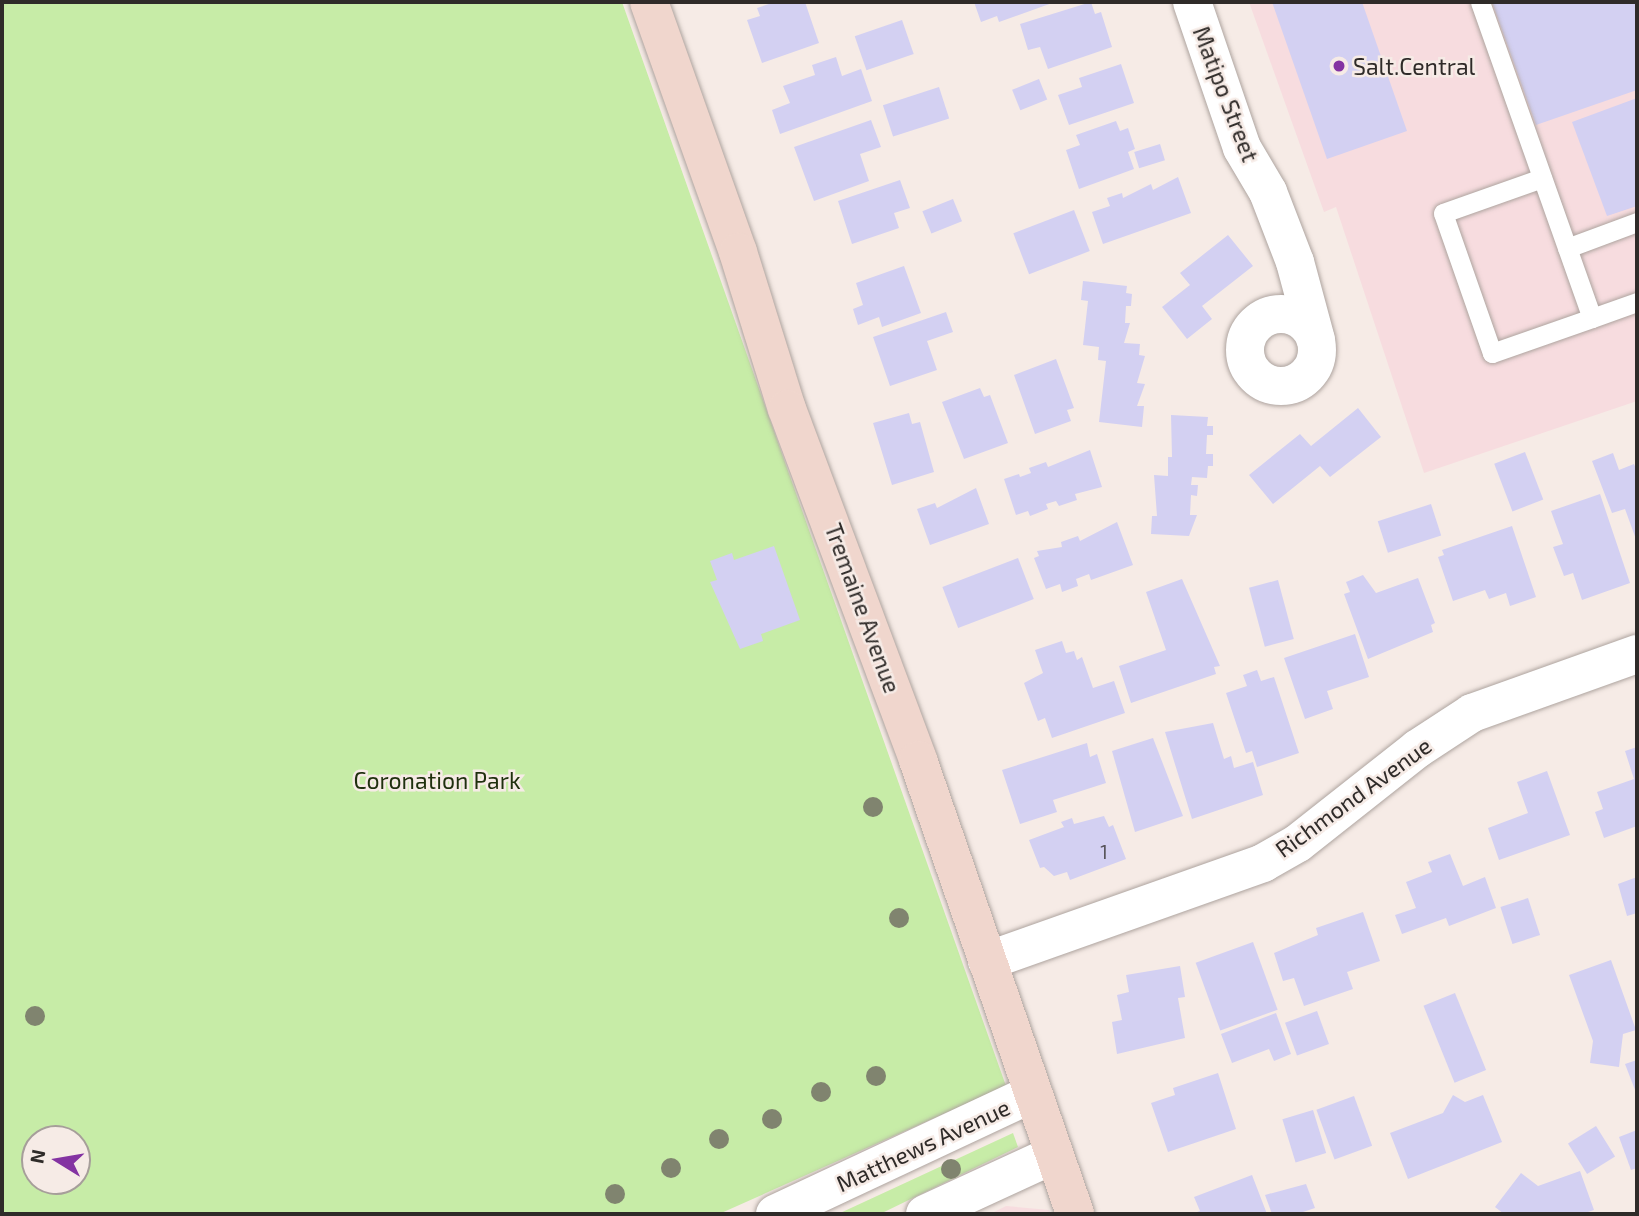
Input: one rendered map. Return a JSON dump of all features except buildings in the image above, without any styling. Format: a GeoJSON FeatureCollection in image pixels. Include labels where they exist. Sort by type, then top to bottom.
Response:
{"type":"FeatureCollection","features":[{"type":"Feature","properties":{"kind":"main road","name":"Tremaine Avenue"},"geometry":{"type":"LineString","coordinates":[[649,2],[799,475],[839,537],[1075,1214]]}},
{"type":"Feature","properties":{"kind":"street","name":"Matipo Street"},"geometry":{"type":"LineString","coordinates":[[1192,2],[1242,148],[1268,192],[1294,262],[1316,340],[1317,352],[1308,374],[1288,386],[1264,383],[1247,365],[1245,342],[1258,321],[1280,313],[1294,286],[1294,262]]}},
{"type":"Feature","properties":{"kind":"street"},"geometry":{"type":"LineString","coordinates":[[1280,313],[1303,321],[1316,340]]}},
{"type":"Feature","properties":{"kind":"street","name":"Richmond Avenue"},"geometry":{"type":"LineString","coordinates":[[987,961],[1263,863],[1298,843],[1418,749],[1472,713],[1637,654]]}},
{"type":"Feature","properties":{"kind":"street","name":"Matthews Avenue"},"geometry":{"type":"LineString","coordinates":[[775,1214],[1033,1093]]}},
{"type":"Feature","properties":{"kind":"street"},"geometry":{"type":"LineString","coordinates":[[925,1214],[1053,1154]]}},
{"type":"Feature","properties":{"kind":"lane"},"geometry":{"type":"LineString","coordinates":[[1480,2],[1592,318]]}},
{"type":"Feature","properties":{"kind":"lane"},"geometry":{"type":"LineString","coordinates":[[1542,178],[1443,213],[1492,354],[1637,302]]}},
{"type":"Feature","properties":{"kind":"lane"},"geometry":{"type":"LineString","coordinates":[[1567,248],[1637,222]]}},
{"type":"Feature","properties":{"kind":"shaded area"},"geometry":{"type":"Polygon","coordinates":[[[1249,2],[1637,2],[1637,401],[1424,473],[1336,207],[1324,212],[1249,2]]]}},
{"type":"Feature","properties":{"kind":"shaded area"},"geometry":{"type":"Polygon","coordinates":[[[1006,1206],[1049,1210],[1051,1214],[990,1214],[1006,1206]]]}},
{"type":"Feature","properties":{"kind":"green space","name":"Coronation Park"},"geometry":{"type":"Polygon","coordinates":[[[2,2],[622,2],[1006,1086],[719,1214],[2,1214],[2,2]]]}},
{"type":"Feature","properties":{"kind":"green space"},"geometry":{"type":"Polygon","coordinates":[[[1013,1133],[1018,1147],[880,1214],[838,1214],[1013,1133]]]}},
{"type":"Feature","properties":{"kind":"place","name":"Salt.Central"},"geometry":{"type":"Point","coordinates":[1339,66]}}]}
